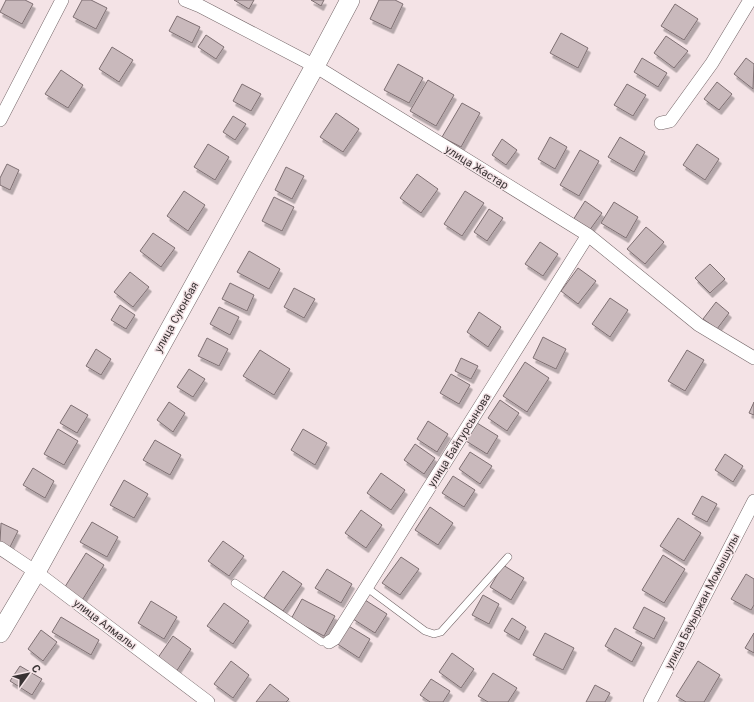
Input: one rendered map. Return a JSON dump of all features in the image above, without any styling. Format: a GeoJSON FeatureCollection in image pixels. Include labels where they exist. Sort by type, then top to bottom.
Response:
{"type":"FeatureCollection","features":[{"type":"Feature","properties":{"kind":"main road","name":"улица Суюнбая"},"geometry":{"type":"LineString","coordinates":[[0,634],[36,572],[350,0]]}},
{"type":"Feature","properties":{"kind":"street"},"geometry":{"type":"LineString","coordinates":[[0,120],[62,0]]}},
{"type":"Feature","properties":{"kind":"street","name":"улица Жастар"},"geometry":{"type":"LineString","coordinates":[[185,0],[200,6],[315,66],[588,235],[699,325],[754,358]]}},
{"type":"Feature","properties":{"kind":"street"},"geometry":{"type":"LineString","coordinates":[[661,123],[670,121],[712,63],[750,0]]}},
{"type":"Feature","properties":{"kind":"street","name":"улица Байтурсынова"},"geometry":{"type":"LineString","coordinates":[[329,642],[334,639],[588,235]]}},
{"type":"Feature","properties":{"kind":"street","name":"улица Бауыржан Момышулы"},"geometry":{"type":"LineString","coordinates":[[650,702],[754,501]]}},
{"type":"Feature","properties":{"kind":"street","name":"улица Алмалы"},"geometry":{"type":"LineString","coordinates":[[0,548],[36,572],[208,702]]}},
{"type":"Feature","properties":{"kind":"lane"},"geometry":{"type":"LineString","coordinates":[[366,587],[424,631],[434,634],[441,632],[508,557]]}},
{"type":"Feature","properties":{"kind":"lane"},"geometry":{"type":"LineString","coordinates":[[235,583],[322,642],[329,642]]}},
{"type":"Feature","properties":{"kind":"building"},"geometry":{"type":"Polygon","coordinates":[[[6,0],[25,0],[33,4],[22,24],[0,12],[6,0]]]}},
{"type":"Feature","properties":{"kind":"building"},"geometry":{"type":"Polygon","coordinates":[[[82,0],[91,0],[107,8],[96,29],[73,17],[82,0]]]}},
{"type":"Feature","properties":{"kind":"building"},"geometry":{"type":"Polygon","coordinates":[[[234,0],[254,0],[249,9],[234,0]]]}},
{"type":"Feature","properties":{"kind":"building"},"geometry":{"type":"Polygon","coordinates":[[[311,0],[324,0],[321,6],[311,0]]]}},
{"type":"Feature","properties":{"kind":"building"},"geometry":{"type":"Polygon","coordinates":[[[379,0],[395,0],[403,4],[391,29],[370,19],[379,0]]]}},
{"type":"Feature","properties":{"kind":"building"},"geometry":{"type":"Polygon","coordinates":[[[675,4],[698,19],[684,40],[661,26],[675,4]]]}},
{"type":"Feature","properties":{"kind":"building"},"geometry":{"type":"Polygon","coordinates":[[[177,16],[200,27],[192,43],[169,31],[177,16]]]}},
{"type":"Feature","properties":{"kind":"building"},"geometry":{"type":"Polygon","coordinates":[[[561,33],[588,48],[578,68],[550,53],[561,33]]]}},
{"type":"Feature","properties":{"kind":"building"},"geometry":{"type":"Polygon","coordinates":[[[206,35],[224,47],[216,59],[198,47],[206,35]]]}},
{"type":"Feature","properties":{"kind":"building"},"geometry":{"type":"Polygon","coordinates":[[[666,36],[688,51],[674,68],[654,53],[666,36]]]}},
{"type":"Feature","properties":{"kind":"building"},"geometry":{"type":"Polygon","coordinates":[[[112,47],[133,60],[119,82],[99,69],[112,47]]]}},
{"type":"Feature","properties":{"kind":"building"},"geometry":{"type":"Polygon","coordinates":[[[642,58],[667,73],[658,87],[634,72],[642,58]]]}},
{"type":"Feature","properties":{"kind":"building"},"geometry":{"type":"Polygon","coordinates":[[[746,58],[754,64],[753,89],[734,74],[746,58]]]}},
{"type":"Feature","properties":{"kind":"building"},"geometry":{"type":"Polygon","coordinates":[[[398,64],[423,78],[409,103],[384,90],[398,64]]]}},
{"type":"Feature","properties":{"kind":"building"},"geometry":{"type":"Polygon","coordinates":[[[61,70],[83,85],[68,108],[45,94],[61,70]]]}},
{"type":"Feature","properties":{"kind":"building"},"geometry":{"type":"Polygon","coordinates":[[[428,80],[454,95],[436,126],[410,111],[428,80]]]}},
{"type":"Feature","properties":{"kind":"building"},"geometry":{"type":"Polygon","coordinates":[[[717,82],[732,94],[719,110],[704,99],[717,82]]]}},
{"type":"Feature","properties":{"kind":"building"},"geometry":{"type":"Polygon","coordinates":[[[242,84],[261,94],[251,111],[233,101],[242,84]]]}},
{"type":"Feature","properties":{"kind":"building"},"geometry":{"type":"Polygon","coordinates":[[[627,84],[646,95],[633,116],[614,105],[627,84]]]}},
{"type":"Feature","properties":{"kind":"building"},"geometry":{"type":"Polygon","coordinates":[[[462,103],[480,113],[461,147],[442,137],[462,103]]]}},
{"type":"Feature","properties":{"kind":"building"},"geometry":{"type":"Polygon","coordinates":[[[336,113],[359,129],[343,152],[320,137],[336,113]]]}},
{"type":"Feature","properties":{"kind":"building"},"geometry":{"type":"Polygon","coordinates":[[[233,116],[246,124],[235,140],[223,132],[233,116]]]}},
{"type":"Feature","properties":{"kind":"building"},"geometry":{"type":"Polygon","coordinates":[[[550,137],[567,147],[555,169],[538,159],[550,137]]]}},
{"type":"Feature","properties":{"kind":"building"},"geometry":{"type":"Polygon","coordinates":[[[620,137],[645,152],[634,172],[608,157],[620,137]]]}},
{"type":"Feature","properties":{"kind":"building"},"geometry":{"type":"Polygon","coordinates":[[[502,139],[517,150],[506,165],[492,155],[502,139]]]}},
{"type":"Feature","properties":{"kind":"building"},"geometry":{"type":"Polygon","coordinates":[[[208,144],[229,157],[215,180],[194,167],[208,144]]]}},
{"type":"Feature","properties":{"kind":"building"},"geometry":{"type":"Polygon","coordinates":[[[697,144],[719,159],[705,180],[683,165],[697,144]]]}},
{"type":"Feature","properties":{"kind":"building"},"geometry":{"type":"Polygon","coordinates":[[[580,150],[599,161],[579,196],[560,185],[580,150]]]}},
{"type":"Feature","properties":{"kind":"building"},"geometry":{"type":"Polygon","coordinates":[[[7,164],[19,170],[10,190],[0,185],[0,178],[7,164]]]}},
{"type":"Feature","properties":{"kind":"building"},"geometry":{"type":"Polygon","coordinates":[[[286,167],[304,176],[292,199],[275,190],[286,167]]]}},
{"type":"Feature","properties":{"kind":"building"},"geometry":{"type":"Polygon","coordinates":[[[417,174],[438,189],[421,213],[400,198],[417,174]]]}},
{"type":"Feature","properties":{"kind":"building"},"geometry":{"type":"Polygon","coordinates":[[[184,191],[205,205],[188,231],[167,216],[184,191]]]}},
{"type":"Feature","properties":{"kind":"building"},"geometry":{"type":"Polygon","coordinates":[[[465,191],[484,203],[462,236],[444,224],[465,191]]]}},
{"type":"Feature","properties":{"kind":"building"},"geometry":{"type":"Polygon","coordinates":[[[274,197],[294,207],[282,231],[262,221],[274,197]]]}},
{"type":"Feature","properties":{"kind":"building"},"geometry":{"type":"Polygon","coordinates":[[[585,201],[602,213],[589,231],[573,220],[585,201]]]}},
{"type":"Feature","properties":{"kind":"building"},"geometry":{"type":"Polygon","coordinates":[[[614,202],[638,217],[626,238],[601,223],[614,202]]]}},
{"type":"Feature","properties":{"kind":"building"},"geometry":{"type":"Polygon","coordinates":[[[489,209],[503,218],[487,241],[474,232],[489,209]]]}},
{"type":"Feature","properties":{"kind":"building"},"geometry":{"type":"Polygon","coordinates":[[[646,227],[664,242],[645,264],[627,249],[646,227]]]}},
{"type":"Feature","properties":{"kind":"building"},"geometry":{"type":"Polygon","coordinates":[[[153,233],[175,248],[161,267],[140,251],[153,233]]]}},
{"type":"Feature","properties":{"kind":"building"},"geometry":{"type":"Polygon","coordinates":[[[540,242],[558,254],[543,276],[525,264],[540,242]]]}},
{"type":"Feature","properties":{"kind":"building"},"geometry":{"type":"Polygon","coordinates":[[[249,251],[280,269],[269,289],[237,272],[249,251]]]}},
{"type":"Feature","properties":{"kind":"building"},"geometry":{"type":"Polygon","coordinates":[[[710,264],[725,279],[710,293],[695,278],[710,264]]]}},
{"type":"Feature","properties":{"kind":"building"},"geometry":{"type":"Polygon","coordinates":[[[578,268],[596,281],[578,304],[561,291],[578,268]]]}},
{"type":"Feature","properties":{"kind":"building"},"geometry":{"type":"Polygon","coordinates":[[[130,272],[149,287],[133,307],[114,292],[130,272]]]}},
{"type":"Feature","properties":{"kind":"building"},"geometry":{"type":"Polygon","coordinates":[[[230,283],[254,295],[247,311],[222,299],[230,283]]]}},
{"type":"Feature","properties":{"kind":"building"},"geometry":{"type":"Polygon","coordinates":[[[294,288],[315,299],[304,318],[284,307],[294,288]]]}},
{"type":"Feature","properties":{"kind":"building"},"geometry":{"type":"Polygon","coordinates":[[[610,298],[628,310],[610,337],[592,324],[610,298]]]}},
{"type":"Feature","properties":{"kind":"building"},"geometry":{"type":"Polygon","coordinates":[[[716,302],[729,313],[717,329],[703,319],[716,302]]]}},
{"type":"Feature","properties":{"kind":"building"},"geometry":{"type":"Polygon","coordinates":[[[120,305],[135,315],[126,329],[111,320],[120,305]]]}},
{"type":"Feature","properties":{"kind":"building"},"geometry":{"type":"Polygon","coordinates":[[[219,307],[239,317],[230,335],[210,324],[219,307]]]}},
{"type":"Feature","properties":{"kind":"building"},"geometry":{"type":"Polygon","coordinates":[[[479,312],[501,327],[488,347],[467,332],[479,312]]]}},
{"type":"Feature","properties":{"kind":"building"},"geometry":{"type":"Polygon","coordinates":[[[543,337],[566,349],[556,369],[533,358],[543,337]]]}},
{"type":"Feature","properties":{"kind":"building"},"geometry":{"type":"Polygon","coordinates":[[[207,338],[228,349],[219,366],[198,356],[207,338]]]}},
{"type":"Feature","properties":{"kind":"building"},"geometry":{"type":"Polygon","coordinates":[[[96,349],[111,359],[101,375],[86,366],[96,349]]]}},
{"type":"Feature","properties":{"kind":"building"},"geometry":{"type":"Polygon","coordinates":[[[260,350],[290,369],[274,395],[243,376],[260,350]]]}},
{"type":"Feature","properties":{"kind":"building"},"geometry":{"type":"Polygon","coordinates":[[[687,350],[704,360],[685,391],[668,381],[687,350]]]}},
{"type":"Feature","properties":{"kind":"building"},"geometry":{"type":"Polygon","coordinates":[[[461,358],[478,366],[471,379],[455,371],[461,358]]]}},
{"type":"Feature","properties":{"kind":"building"},"geometry":{"type":"Polygon","coordinates":[[[525,362],[549,378],[527,412],[503,396],[525,362]]]}},
{"type":"Feature","properties":{"kind":"building"},"geometry":{"type":"Polygon","coordinates":[[[189,369],[205,379],[193,397],[177,387],[189,369]]]}},
{"type":"Feature","properties":{"kind":"building"},"geometry":{"type":"Polygon","coordinates":[[[451,374],[470,385],[459,404],[440,393],[451,374]]]}},
{"type":"Feature","properties":{"kind":"building"},"geometry":{"type":"Polygon","coordinates":[[[500,400],[519,413],[507,431],[488,418],[500,400]]]}},
{"type":"Feature","properties":{"kind":"building"},"geometry":{"type":"Polygon","coordinates":[[[169,402],[185,413],[173,432],[157,420],[169,402]]]}},
{"type":"Feature","properties":{"kind":"building"},"geometry":{"type":"Polygon","coordinates":[[[754,402],[754,415],[749,413],[754,402]]]}},
{"type":"Feature","properties":{"kind":"building"},"geometry":{"type":"Polygon","coordinates":[[[71,405],[88,415],[77,433],[60,423],[71,405]]]}},
{"type":"Feature","properties":{"kind":"building"},"geometry":{"type":"Polygon","coordinates":[[[428,421],[448,434],[437,452],[417,439],[428,421]]]}},
{"type":"Feature","properties":{"kind":"building"},"geometry":{"type":"Polygon","coordinates":[[[477,423],[498,436],[487,454],[466,441],[477,423]]]}},
{"type":"Feature","properties":{"kind":"building"},"geometry":{"type":"Polygon","coordinates":[[[58,429],[78,441],[64,465],[44,454],[58,429]]]}},
{"type":"Feature","properties":{"kind":"building"},"geometry":{"type":"Polygon","coordinates":[[[303,429],[327,443],[315,465],[291,450],[303,429]]]}},
{"type":"Feature","properties":{"kind":"building"},"geometry":{"type":"Polygon","coordinates":[[[155,440],[181,455],[170,475],[143,460],[155,440]]]}},
{"type":"Feature","properties":{"kind":"building"},"geometry":{"type":"Polygon","coordinates":[[[415,444],[435,458],[424,474],[404,460],[415,444]]]}},
{"type":"Feature","properties":{"kind":"building"},"geometry":{"type":"Polygon","coordinates":[[[470,452],[492,466],[480,484],[459,469],[470,452]]]}},
{"type":"Feature","properties":{"kind":"building"},"geometry":{"type":"Polygon","coordinates":[[[725,454],[743,466],[733,482],[715,470],[725,454]]]}},
{"type":"Feature","properties":{"kind":"building"},"geometry":{"type":"Polygon","coordinates":[[[33,468],[54,481],[45,498],[23,485],[33,468]]]}},
{"type":"Feature","properties":{"kind":"building"},"geometry":{"type":"Polygon","coordinates":[[[381,473],[405,490],[391,510],[367,493],[381,473]]]}},
{"type":"Feature","properties":{"kind":"building"},"geometry":{"type":"Polygon","coordinates":[[[453,476],[475,490],[464,507],[442,493],[453,476]]]}},
{"type":"Feature","properties":{"kind":"building"},"geometry":{"type":"Polygon","coordinates":[[[124,480],[148,494],[134,518],[110,505],[124,480]]]}},
{"type":"Feature","properties":{"kind":"building"},"geometry":{"type":"Polygon","coordinates":[[[702,496],[717,504],[707,522],[692,514],[702,496]]]}},
{"type":"Feature","properties":{"kind":"building"},"geometry":{"type":"Polygon","coordinates":[[[430,507],[453,523],[438,545],[415,530],[430,507]]]}},
{"type":"Feature","properties":{"kind":"building"},"geometry":{"type":"Polygon","coordinates":[[[361,510],[382,525],[366,548],[345,533],[361,510]]]}},
{"type":"Feature","properties":{"kind":"building"},"geometry":{"type":"Polygon","coordinates":[[[678,518],[701,533],[684,561],[660,546],[678,518]]]}},
{"type":"Feature","properties":{"kind":"building"},"geometry":{"type":"Polygon","coordinates":[[[92,522],[118,537],[107,557],[80,542],[92,522]]]}},
{"type":"Feature","properties":{"kind":"building"},"geometry":{"type":"Polygon","coordinates":[[[1,523],[18,531],[10,547],[0,542],[1,523]]]}},
{"type":"Feature","properties":{"kind":"building"},"geometry":{"type":"Polygon","coordinates":[[[223,541],[244,556],[229,576],[208,561],[223,541]]]}},
{"type":"Feature","properties":{"kind":"building"},"geometry":{"type":"Polygon","coordinates":[[[86,553],[104,565],[81,602],[63,590],[86,553]]]}},
{"type":"Feature","properties":{"kind":"building"},"geometry":{"type":"Polygon","coordinates":[[[663,555],[685,569],[664,603],[642,590],[663,555]]]}},
{"type":"Feature","properties":{"kind":"building"},"geometry":{"type":"Polygon","coordinates":[[[401,557],[419,569],[400,595],[382,583],[401,557]]]}},
{"type":"Feature","properties":{"kind":"building"},"geometry":{"type":"Polygon","coordinates":[[[503,565],[524,578],[511,600],[490,587],[503,565]]]}},
{"type":"Feature","properties":{"kind":"building"},"geometry":{"type":"Polygon","coordinates":[[[327,569],[352,584],[341,603],[315,588],[327,569]]]}},
{"type":"Feature","properties":{"kind":"building"},"geometry":{"type":"Polygon","coordinates":[[[283,571],[302,584],[283,611],[264,598],[283,571]]]}},
{"type":"Feature","properties":{"kind":"building"},"geometry":{"type":"Polygon","coordinates":[[[746,574],[754,579],[754,605],[751,610],[731,599],[746,574]]]}},
{"type":"Feature","properties":{"kind":"building"},"geometry":{"type":"Polygon","coordinates":[[[483,595],[499,604],[489,624],[472,615],[483,595]]]}},
{"type":"Feature","properties":{"kind":"building"},"geometry":{"type":"Polygon","coordinates":[[[302,599],[335,616],[324,636],[291,619],[302,599]]]}},
{"type":"Feature","properties":{"kind":"building"},"geometry":{"type":"Polygon","coordinates":[[[365,600],[387,614],[375,633],[353,619],[365,600]]]}},
{"type":"Feature","properties":{"kind":"building"},"geometry":{"type":"Polygon","coordinates":[[[151,601],[177,617],[164,639],[138,623],[151,601]]]}},
{"type":"Feature","properties":{"kind":"building"},"geometry":{"type":"Polygon","coordinates":[[[224,603],[249,621],[233,644],[207,626],[224,603]]]}},
{"type":"Feature","properties":{"kind":"building"},"geometry":{"type":"Polygon","coordinates":[[[644,607],[665,618],[654,639],[633,628],[644,607]]]}},
{"type":"Feature","properties":{"kind":"building"},"geometry":{"type":"Polygon","coordinates":[[[61,617],[99,640],[91,655],[52,632],[61,617]]]}},
{"type":"Feature","properties":{"kind":"building"},"geometry":{"type":"Polygon","coordinates":[[[512,618],[526,627],[519,640],[504,631],[512,618]]]}},
{"type":"Feature","properties":{"kind":"building"},"geometry":{"type":"Polygon","coordinates":[[[347,625],[370,639],[359,658],[336,643],[347,625]]]}},
{"type":"Feature","properties":{"kind":"building"},"geometry":{"type":"Polygon","coordinates":[[[615,628],[642,643],[632,662],[605,646],[615,628]]]}},
{"type":"Feature","properties":{"kind":"building"},"geometry":{"type":"Polygon","coordinates":[[[41,630],[57,642],[43,661],[28,649],[41,630]]]}},
{"type":"Feature","properties":{"kind":"building"},"geometry":{"type":"Polygon","coordinates":[[[545,633],[574,648],[563,670],[533,655],[545,633]]]}},
{"type":"Feature","properties":{"kind":"building"},"geometry":{"type":"Polygon","coordinates":[[[754,633],[754,653],[745,648],[754,633]]]}},
{"type":"Feature","properties":{"kind":"building"},"geometry":{"type":"Polygon","coordinates":[[[173,636],[191,649],[176,672],[157,659],[173,636]]]}},
{"type":"Feature","properties":{"kind":"building"},"geometry":{"type":"Polygon","coordinates":[[[452,653],[474,669],[461,688],[439,672],[452,653]]]}},
{"type":"Feature","properties":{"kind":"building"},"geometry":{"type":"Polygon","coordinates":[[[231,661],[249,675],[233,698],[214,684],[231,661]]]}},
{"type":"Feature","properties":{"kind":"building"},"geometry":{"type":"Polygon","coordinates":[[[698,661],[720,675],[704,702],[686,702],[676,696],[698,661]]]}},
{"type":"Feature","properties":{"kind":"building"},"geometry":{"type":"Polygon","coordinates":[[[20,666],[42,679],[32,695],[10,681],[20,666]]]}},
{"type":"Feature","properties":{"kind":"building"},"geometry":{"type":"Polygon","coordinates":[[[493,673],[517,688],[508,702],[488,702],[478,696],[493,673]]]}},
{"type":"Feature","properties":{"kind":"building"},"geometry":{"type":"Polygon","coordinates":[[[431,679],[450,691],[443,702],[430,702],[420,695],[431,679]]]}},
{"type":"Feature","properties":{"kind":"building"},"geometry":{"type":"Polygon","coordinates":[[[270,684],[289,699],[286,702],[256,702],[270,684]]]}},
{"type":"Feature","properties":{"kind":"building"},"geometry":{"type":"Polygon","coordinates":[[[595,685],[610,693],[605,702],[586,702],[595,685]]]}}]}
